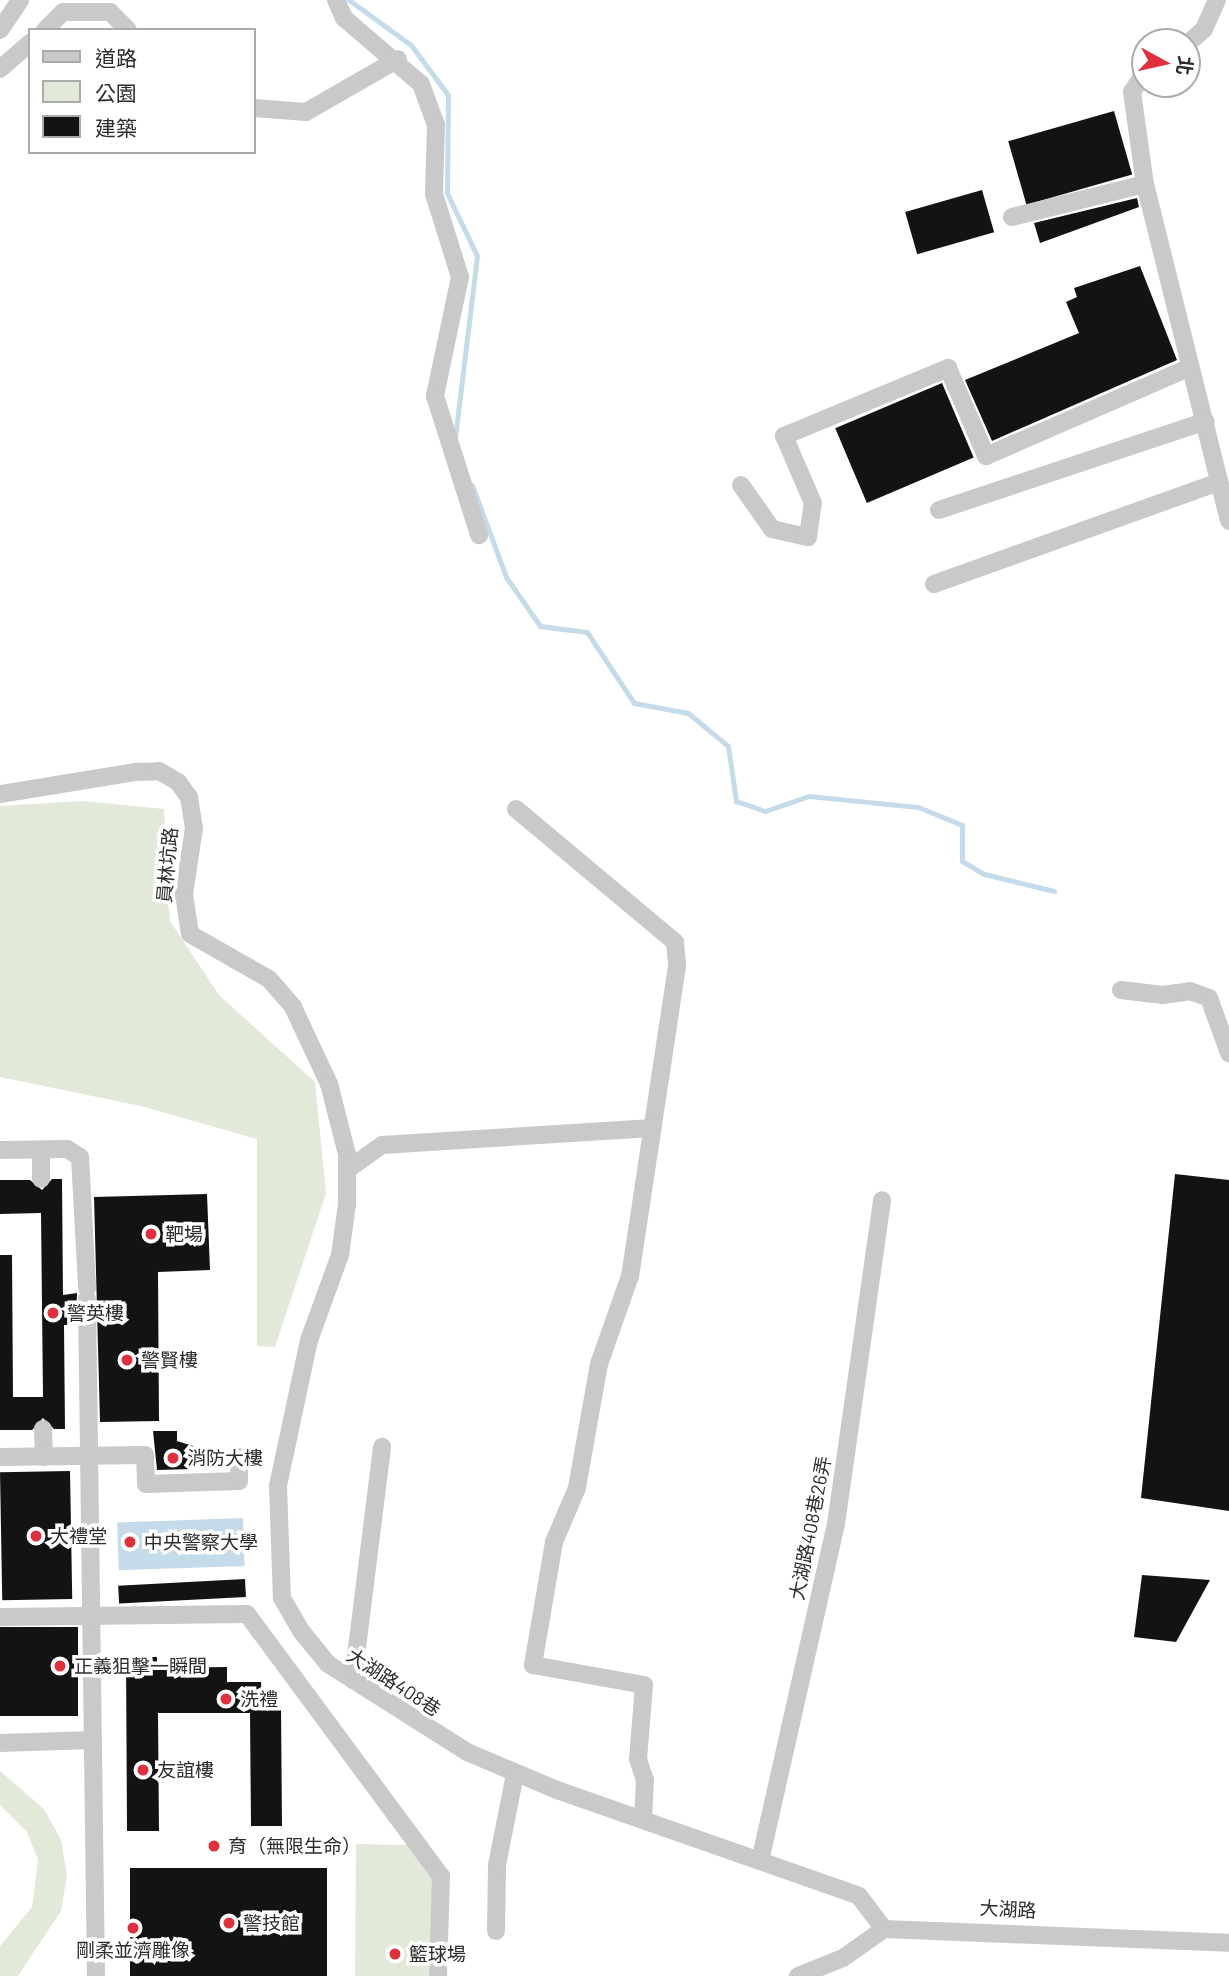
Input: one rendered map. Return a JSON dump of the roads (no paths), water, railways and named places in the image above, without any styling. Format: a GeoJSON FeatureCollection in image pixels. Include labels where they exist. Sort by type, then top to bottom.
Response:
{"type":"FeatureCollection","features":[{"type":"Feature","properties":{"kind":"street"},"geometry":{"type":"LineString","coordinates":[[0,30],[20,0]]}},
{"type":"Feature","properties":{"kind":"street"},"geometry":{"type":"LineString","coordinates":[[336,0],[344,18],[398,59],[421,84],[436,125],[434,194],[460,277],[435,396],[479,535]]}},
{"type":"Feature","properties":{"kind":"street"},"geometry":{"type":"LineString","coordinates":[[1201,32],[1217,0]]}},
{"type":"Feature","properties":{"kind":"street"},"geometry":{"type":"LineString","coordinates":[[47,28],[63,12],[110,12],[126,28]]}},
{"type":"Feature","properties":{"kind":"street"},"geometry":{"type":"LineString","coordinates":[[0,69],[28,45]]}},
{"type":"Feature","properties":{"kind":"street"},"geometry":{"type":"LineString","coordinates":[[256,108],[306,113],[398,59]]}},
{"type":"Feature","properties":{"kind":"street"},"geometry":{"type":"LineString","coordinates":[[1133,98],[1145,184],[1188,368],[1206,421],[1229,521]]}},
{"type":"Feature","properties":{"kind":"street"},"geometry":{"type":"LineString","coordinates":[[1012,217],[1145,184]]}},
{"type":"Feature","properties":{"kind":"street"},"geometry":{"type":"LineString","coordinates":[[741,485],[772,529],[808,537],[813,503],[784,436],[948,368],[986,456],[1188,368]]}},
{"type":"Feature","properties":{"kind":"street"},"geometry":{"type":"LineString","coordinates":[[939,510],[1206,421]]}},
{"type":"Feature","properties":{"kind":"street"},"geometry":{"type":"LineString","coordinates":[[934,584],[1219,482]]}},
{"type":"Feature","properties":{"kind":"street","name":"員林坑路"},"geometry":{"type":"LineString","coordinates":[[0,794],[136,772],[159,771],[178,782],[190,797],[194,828],[184,922],[206,945],[269,979],[293,1007],[329,1084],[347,1162]]}},
{"type":"Feature","properties":{"kind":"street"},"geometry":{"type":"LineString","coordinates":[[516,809],[675,942],[630,1276],[599,1363],[577,1488],[554,1542],[533,1665],[644,1685],[638,1759],[645,1780],[643,1820]]}},
{"type":"Feature","properties":{"kind":"street"},"geometry":{"type":"LineString","coordinates":[[1121,990],[1163,995],[1190,990],[1209,998],[1229,1053]]}},
{"type":"Feature","properties":{"kind":"street"},"geometry":{"type":"LineString","coordinates":[[347,1162],[382,1145],[652,1128]]}},
{"type":"Feature","properties":{"kind":"street"},"geometry":{"type":"LineString","coordinates":[[0,1150],[67,1149],[84,1165],[96,1976]]}},
{"type":"Feature","properties":{"kind":"street"},"geometry":{"type":"LineString","coordinates":[[41,1150],[41,1179]]}},
{"type":"Feature","properties":{"kind":"street","name":"大湖路408巷"},"geometry":{"type":"LineString","coordinates":[[347,1162],[340,1255],[289,1418],[276,1545],[282,1598],[328,1664],[515,1774],[859,1896],[884,1928]]}},
{"type":"Feature","properties":{"kind":"street","name":"大湖路408巷26弄"},"geometry":{"type":"LineString","coordinates":[[760,1861],[836,1524],[882,1200]]}},
{"type":"Feature","properties":{"kind":"street"},"geometry":{"type":"LineString","coordinates":[[43,1429],[44,1457]]}},
{"type":"Feature","properties":{"kind":"street"},"geometry":{"type":"LineString","coordinates":[[353,1680],[382,1447]]}},
{"type":"Feature","properties":{"kind":"street"},"geometry":{"type":"LineString","coordinates":[[0,1457],[145,1455],[146,1484],[239,1481],[239,1457]]}},
{"type":"Feature","properties":{"kind":"street"},"geometry":{"type":"LineString","coordinates":[[0,1617],[247,1614],[441,1876],[438,1976]]}},
{"type":"Feature","properties":{"kind":"street"},"geometry":{"type":"LineString","coordinates":[[0,1743],[93,1740]]}},
{"type":"Feature","properties":{"kind":"street"},"geometry":{"type":"LineString","coordinates":[[496,1931],[497,1865],[515,1774]]}},
{"type":"Feature","properties":{"kind":"street"},"geometry":{"type":"LineString","coordinates":[[798,1976],[843,1958],[884,1928]]}},
{"type":"Feature","properties":{"kind":"street","name":"大湖路"},"geometry":{"type":"LineString","coordinates":[[884,1928],[1229,1943]]}},
{"type":"Feature","properties":{"kind":"street"},"geometry":{"type":"LineString","coordinates":[[839,1976],[843,1958]]}},
{"type":"Feature","properties":{"kind":"water"},"geometry":{"type":"Polygon","coordinates":[[[243,1518],[245,1566],[119,1570],[117,1522],[243,1518]]]}},
{"type":"Feature","properties":{"kind":"waterway"},"geometry":{"type":"LineString","coordinates":[[349,0],[411,45],[448,95],[447,193],[477,256],[455,437]]}},
{"type":"Feature","properties":{"kind":"waterway"},"geometry":{"type":"LineString","coordinates":[[472,485],[506,577],[540,626],[587,632],[634,703],[688,713],[728,746],[736,801],[765,811],[809,796],[918,807],[962,825],[962,861],[984,874],[1054,891]]}},
{"type":"Feature","properties":{"kind":"place","name":"靶場"},"geometry":{"type":"Point","coordinates":[151,1234]}},
{"type":"Feature","properties":{"kind":"place","name":"警英樓"},"geometry":{"type":"Point","coordinates":[53,1313]}},
{"type":"Feature","properties":{"kind":"place","name":"警賢樓"},"geometry":{"type":"Point","coordinates":[127,1360]}},
{"type":"Feature","properties":{"kind":"place","name":"消防大樓"},"geometry":{"type":"Point","coordinates":[173,1458]}},
{"type":"Feature","properties":{"kind":"place","name":"大禮堂"},"geometry":{"type":"Point","coordinates":[36,1536]}},
{"type":"Feature","properties":{"kind":"place","name":"中央警察大學"},"geometry":{"type":"Point","coordinates":[130,1542]}},
{"type":"Feature","properties":{"kind":"place","name":"正義狙擊一瞬間"},"geometry":{"type":"Point","coordinates":[60,1666]}},
{"type":"Feature","properties":{"kind":"place","name":"洗禮"},"geometry":{"type":"Point","coordinates":[226,1699]}},
{"type":"Feature","properties":{"kind":"place","name":"友誼樓"},"geometry":{"type":"Point","coordinates":[143,1770]}},
{"type":"Feature","properties":{"kind":"place","name":"育（無限生命）"},"geometry":{"type":"Point","coordinates":[214,1846]}},
{"type":"Feature","properties":{"kind":"place","name":"警技館"},"geometry":{"type":"Point","coordinates":[229,1923]}},
{"type":"Feature","properties":{"kind":"place","name":"剛柔並濟雕像"},"geometry":{"type":"Point","coordinates":[133,1928]}},
{"type":"Feature","properties":{"kind":"place","name":"籃球場"},"geometry":{"type":"Point","coordinates":[395,1954]}}]}
